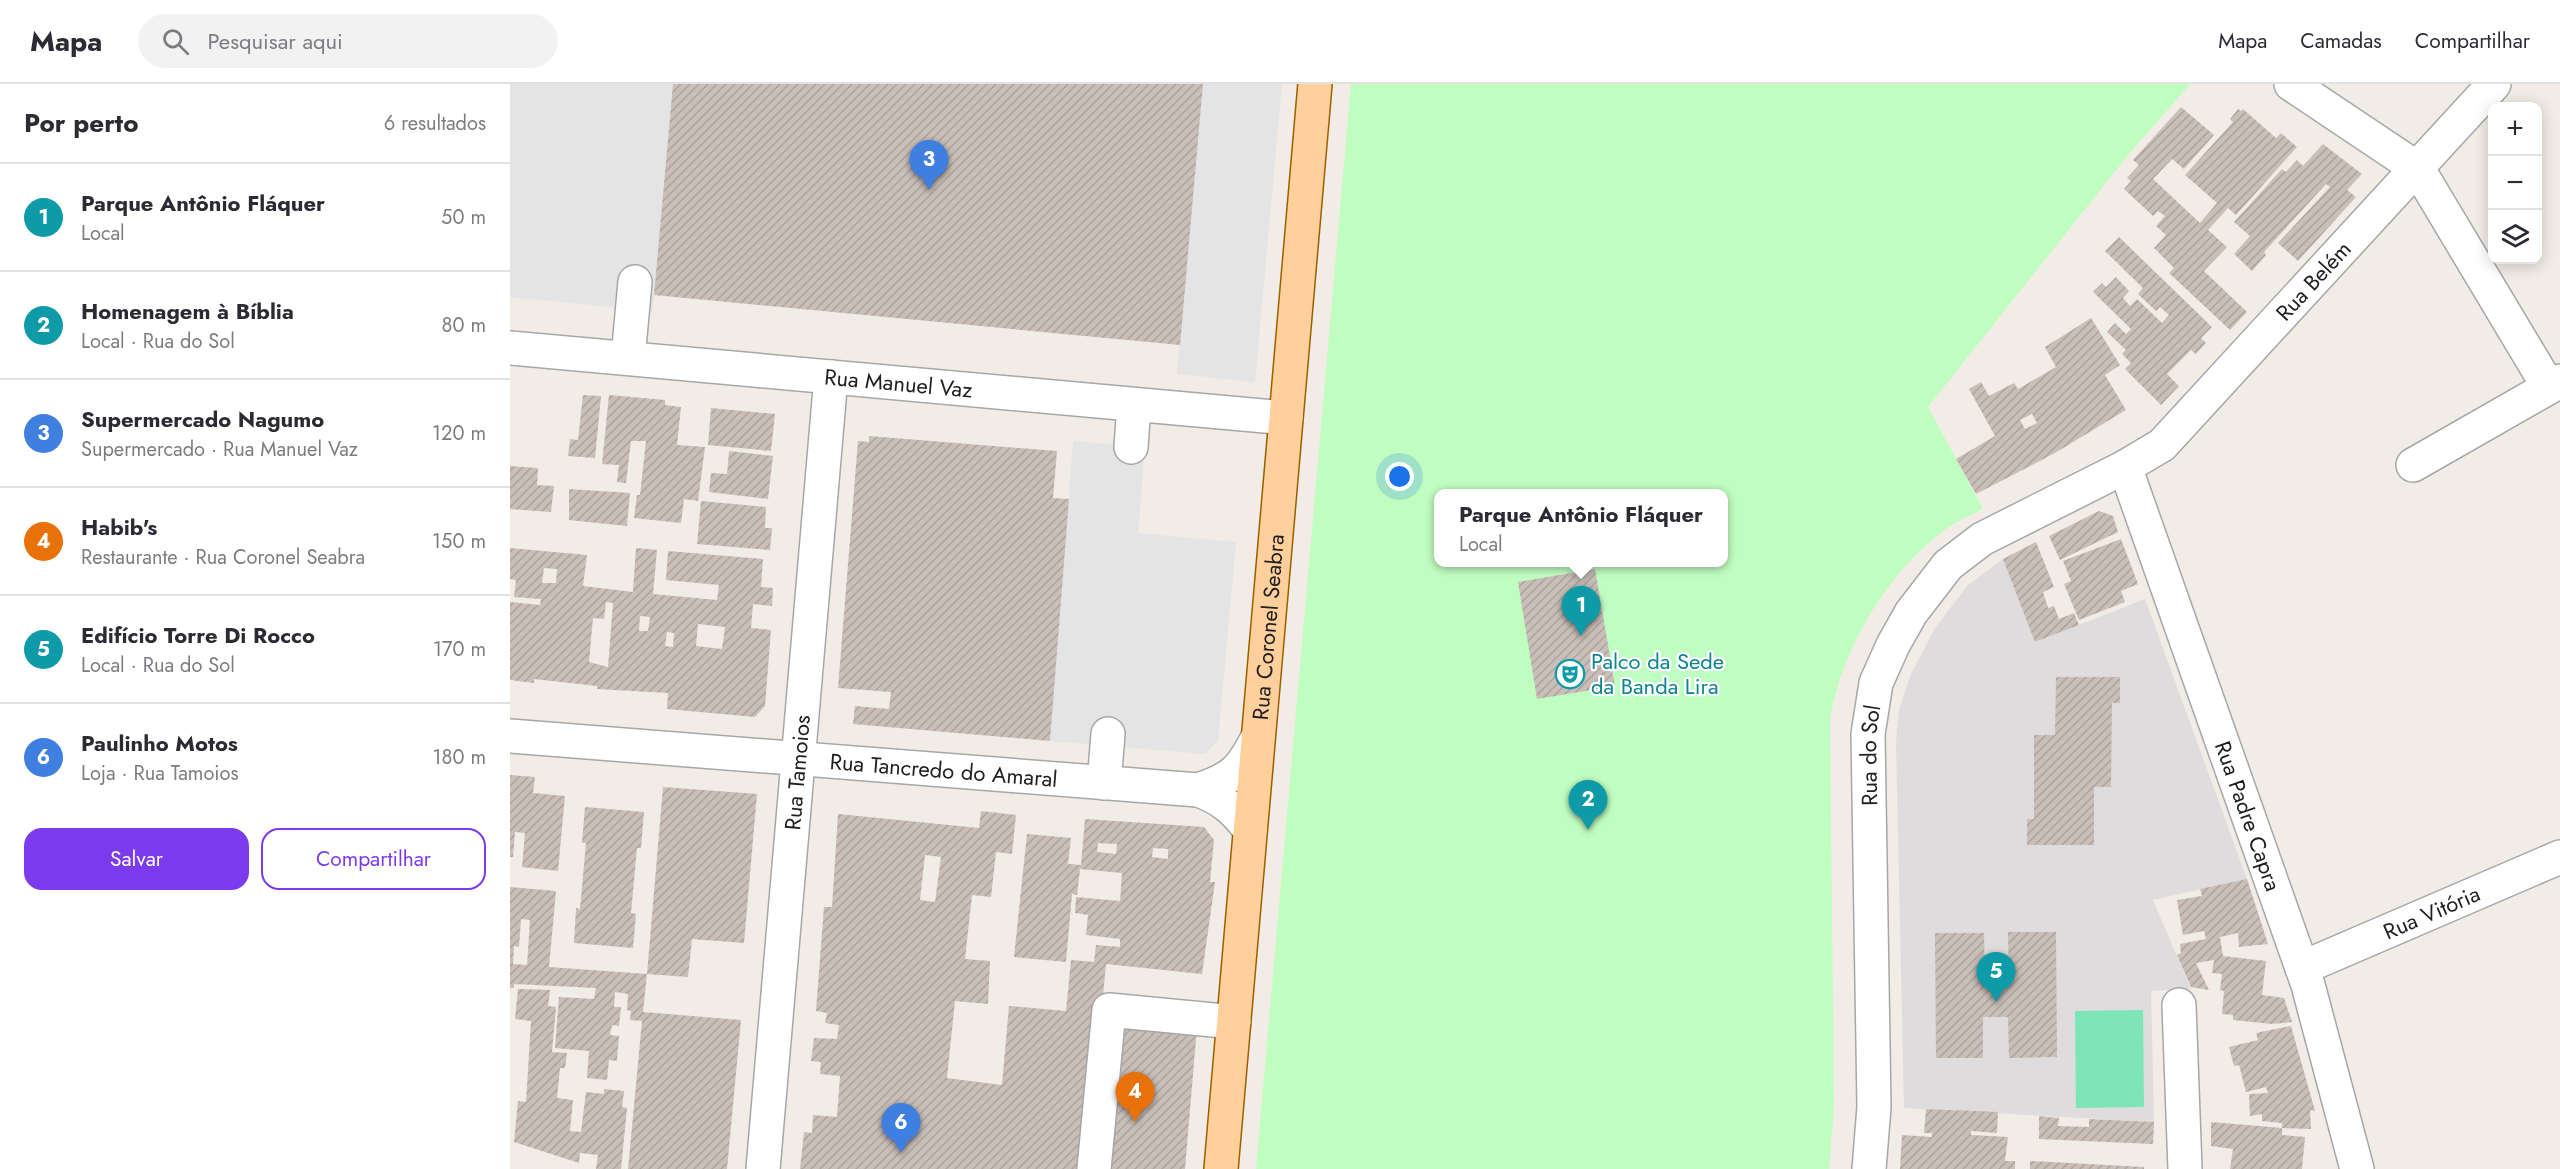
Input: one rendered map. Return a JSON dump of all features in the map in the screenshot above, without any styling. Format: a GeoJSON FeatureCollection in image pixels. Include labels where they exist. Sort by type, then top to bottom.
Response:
{"type":"FeatureCollection","features":[{"type":"Feature","properties":{"kind":"main road","name":"Rua Coronel Seabra"},"geometry":{"type":"LineString","coordinates":[[1221,1169],[1315,84]]}},
{"type":"Feature","properties":{"kind":"street"},"geometry":{"type":"LineString","coordinates":[[2291,84],[2418,169],[2554,384],[2413,465]]}},
{"type":"Feature","properties":{"kind":"street","name":"Rua Belém"},"geometry":{"type":"LineString","coordinates":[[2125,467],[2162,445],[2494,84]]}},
{"type":"Feature","properties":{"kind":"street"},"geometry":{"type":"LineString","coordinates":[[628,358],[635,282]]}},
{"type":"Feature","properties":{"kind":"street","name":"Rua Manuel Vaz"},"geometry":{"type":"LineString","coordinates":[[510,348],[1286,418]]}},
{"type":"Feature","properties":{"kind":"street","name":"Rua Tamoios"},"geometry":{"type":"LineString","coordinates":[[763,1169],[800,760],[831,377]]}},
{"type":"Feature","properties":{"kind":"street"},"geometry":{"type":"LineString","coordinates":[[1131,447],[1134,405]]}},
{"type":"Feature","properties":{"kind":"street","name":"Rua Padre Capra"},"geometry":{"type":"LineString","coordinates":[[2125,467],[2302,968],[2357,1169]]}},
{"type":"Feature","properties":{"kind":"street","name":"Rua do Sol"},"geometry":{"type":"LineString","coordinates":[[1869,1169],[1874,1107],[1867,752],[1869,717],[1876,683],[1911,613],[1935,579],[1956,557],[1982,539],[2125,467]]}},
{"type":"Feature","properties":{"kind":"street"},"geometry":{"type":"LineString","coordinates":[[1104,783],[1108,734]]}},
{"type":"Feature","properties":{"kind":"street","name":"Rua Tancredo do Amaral"},"geometry":{"type":"LineString","coordinates":[[510,736],[1198,790],[1215,796],[1230,806],[1250,830]]}},
{"type":"Feature","properties":{"kind":"street","name":"Rua Tancredo do Amaral"},"geometry":{"type":"LineString","coordinates":[[1198,790],[1222,782],[1233,775],[1248,757],[1258,737]]}},
{"type":"Feature","properties":{"kind":"street","name":"Rua Vitória"},"geometry":{"type":"LineString","coordinates":[[2302,968],[2560,857]]}},
{"type":"Feature","properties":{"kind":"street"},"geometry":{"type":"LineString","coordinates":[[2179,1005],[2185,1169]]}},
{"type":"Feature","properties":{"kind":"street"},"geometry":{"type":"LineString","coordinates":[[1094,1169],[1109,1010],[1234,1022]]}},
{"type":"Feature","properties":{"kind":"shaded area"},"geometry":{"type":"Polygon","coordinates":[[[510,84],[673,84],[653,311],[510,297],[510,84]]]}},
{"type":"Feature","properties":{"kind":"shaded area"},"geometry":{"type":"Polygon","coordinates":[[[1203,84],[1282,84],[1255,382],[1177,374],[1203,84]]]}},
{"type":"Feature","properties":{"kind":"shaded area"},"geometry":{"type":"Polygon","coordinates":[[[1073,441],[1145,447],[1138,533],[1236,542],[1218,741],[1205,754],[1050,741],[1073,441]]]}},
{"type":"Feature","properties":{"kind":"shaded area"},"geometry":{"type":"Polygon","coordinates":[[[2003,559],[2036,642],[2145,599],[2247,879],[2153,900],[2191,989],[2151,991],[2154,1122],[1904,1108],[1896,743],[1899,710],[1910,676],[1935,628],[1968,585],[2003,559]]]}},
{"type":"Feature","properties":{"kind":"green space"},"geometry":{"type":"Polygon","coordinates":[[[1351,84],[2190,84],[2128,155],[1928,407],[1983,509],[1950,526],[1925,546],[1886,590],[1855,641],[1835,696],[1830,723],[1834,1106],[1829,1169],[1256,1169],[1351,84]]]}},
{"type":"Feature","properties":{"kind":"green space"},"geometry":{"type":"Polygon","coordinates":[[[2143,1010],[2144,1107],[2076,1108],[2075,1011],[2143,1010]]]}},
{"type":"Feature","properties":{"kind":"building"},"geometry":{"type":"Polygon","coordinates":[[[673,84],[1203,84],[1180,345],[654,295],[673,84]]]}},
{"type":"Feature","properties":{"kind":"building"},"geometry":{"type":"Polygon","coordinates":[[[2181,107],[2214,135],[2184,169],[2172,159],[2153,179],[2200,223],[2217,203],[2185,175],[2233,122],[2230,119],[2238,109],[2241,111],[2243,109],[2276,138],[2281,133],[2297,147],[2236,215],[2228,208],[2208,230],[2227,247],[2204,271],[2247,312],[2230,330],[2169,273],[2174,268],[2154,248],[2166,235],[2156,226],[2165,216],[2158,211],[2153,216],[2124,189],[2131,181],[2127,178],[2139,165],[2133,160],[2181,107]]]}},
{"type":"Feature","properties":{"kind":"building"},"geometry":{"type":"Polygon","coordinates":[[[2323,144],[2362,174],[2347,190],[2356,197],[2298,261],[2278,243],[2330,187],[2326,184],[2264,252],[2266,255],[2252,271],[2234,254],[2250,236],[2234,222],[2282,169],[2286,172],[2297,160],[2303,166],[2323,144]]]}},
{"type":"Feature","properties":{"kind":"building"},"geometry":{"type":"Polygon","coordinates":[[[2119,237],[2212,327],[2201,338],[2206,343],[2196,354],[2191,350],[2167,374],[2179,386],[2161,405],[2125,369],[2131,363],[2122,354],[2126,350],[2107,332],[2115,323],[2126,334],[2131,329],[2093,292],[2102,283],[2106,287],[2116,277],[2129,291],[2123,298],[2130,306],[2137,299],[2162,323],[2169,315],[2160,307],[2156,311],[2138,294],[2143,288],[2105,251],[2119,237]]]}},
{"type":"Feature","properties":{"kind":"building"},"geometry":{"type":"Polygon","coordinates":[[[2091,318],[2120,365],[2105,375],[2126,410],[2055,453],[1976,494],[1956,459],[1995,436],[1969,389],[1981,382],[1989,396],[2014,383],[2018,389],[2056,367],[2045,347],[2091,318]],[[2032,414],[2020,420],[2025,429],[2037,423],[2032,414]]]}},
{"type":"Feature","properties":{"kind":"building"},"geometry":{"type":"Polygon","coordinates":[[[583,395],[601,396],[595,458],[568,456],[570,439],[578,440],[583,395]]]}},
{"type":"Feature","properties":{"kind":"building"},"geometry":{"type":"Polygon","coordinates":[[[609,395],[665,400],[665,405],[681,407],[677,445],[705,447],[698,501],[684,499],[681,523],[634,518],[637,495],[640,495],[646,441],[631,441],[626,483],[617,482],[619,465],[602,464],[609,395]]]}},
{"type":"Feature","properties":{"kind":"building"},"geometry":{"type":"Polygon","coordinates":[[[711,408],[775,414],[771,451],[708,445],[711,408]]]}},
{"type":"Feature","properties":{"kind":"building"},"geometry":{"type":"Polygon","coordinates":[[[869,436],[1057,451],[1053,498],[1069,499],[1050,741],[853,724],[855,706],[889,709],[891,692],[838,688],[858,441],[869,442],[869,436]]]}},
{"type":"Feature","properties":{"kind":"building"},"geometry":{"type":"Polygon","coordinates":[[[729,451],[773,456],[768,499],[709,492],[711,473],[727,474],[729,451]]]}},
{"type":"Feature","properties":{"kind":"building"},"geometry":{"type":"Polygon","coordinates":[[[510,466],[538,468],[537,485],[554,486],[551,512],[510,509],[510,466]]]}},
{"type":"Feature","properties":{"kind":"building"},"geometry":{"type":"Polygon","coordinates":[[[569,489],[630,493],[627,526],[569,520],[569,489]]]}},
{"type":"Feature","properties":{"kind":"building"},"geometry":{"type":"Polygon","coordinates":[[[701,501],[766,507],[765,528],[772,528],[770,550],[697,544],[701,501]]]}},
{"type":"Feature","properties":{"kind":"building"},"geometry":{"type":"Polygon","coordinates":[[[2099,511],[2113,516],[2118,532],[2060,560],[2049,536],[2099,511]]]}},
{"type":"Feature","properties":{"kind":"building"},"geometry":{"type":"Polygon","coordinates":[[[2121,539],[2138,584],[2121,591],[2125,602],[2079,620],[2064,584],[2071,581],[2063,561],[2121,539]]]}},
{"type":"Feature","properties":{"kind":"building"},"geometry":{"type":"Polygon","coordinates":[[[2036,542],[2054,587],[2043,592],[2048,608],[2054,606],[2059,619],[2074,613],[2079,625],[2035,642],[2003,559],[2036,542]]]}},
{"type":"Feature","properties":{"kind":"building"},"geometry":{"type":"Polygon","coordinates":[[[510,548],[587,555],[583,586],[633,592],[636,548],[657,550],[653,594],[717,600],[719,585],[666,580],[668,551],[763,559],[761,587],[773,588],[772,606],[753,604],[751,628],[771,630],[765,706],[755,717],[667,709],[668,693],[597,689],[597,686],[534,679],[534,683],[510,680],[510,602],[540,605],[541,599],[514,597],[516,580],[510,579],[510,548]],[[544,568],[542,583],[556,583],[557,569],[544,568]],[[606,602],[604,619],[593,618],[589,662],[608,667],[613,603],[606,602]],[[640,616],[639,631],[648,631],[650,617],[640,616]],[[698,624],[696,646],[722,649],[725,627],[698,624]],[[667,632],[665,646],[673,647],[674,633],[667,632]]]}},
{"type":"Feature","properties":{"kind":"building"},"geometry":{"type":"Polygon","coordinates":[[[1595,569],[1615,686],[1537,699],[1518,582],[1595,569]]]}},
{"type":"Feature","properties":{"kind":"building"},"geometry":{"type":"Polygon","coordinates":[[[2056,677],[2120,677],[2120,703],[2112,703],[2111,787],[2094,787],[2094,845],[2027,845],[2027,819],[2034,819],[2034,735],[2055,735],[2056,677]]]}},
{"type":"Feature","properties":{"kind":"building"},"geometry":{"type":"Polygon","coordinates":[[[510,775],[535,777],[533,793],[565,796],[558,871],[522,867],[525,833],[515,832],[513,857],[510,857],[510,775]]]}},
{"type":"Feature","properties":{"kind":"building"},"geometry":{"type":"Polygon","coordinates":[[[663,787],[757,794],[744,943],[692,939],[688,977],[647,974],[663,787]]]}},
{"type":"Feature","properties":{"kind":"building"},"geometry":{"type":"Polygon","coordinates":[[[585,807],[644,812],[641,848],[637,848],[631,913],[636,914],[633,948],[574,943],[576,908],[580,909],[586,843],[582,843],[585,807]]]}},
{"type":"Feature","properties":{"kind":"building"},"geometry":{"type":"Polygon","coordinates":[[[981,811],[1016,815],[1012,854],[996,852],[991,897],[972,895],[965,959],[990,961],[988,1004],[955,1001],[947,1078],[1002,1085],[1009,1006],[1066,1011],[1071,960],[1094,962],[1096,945],[1120,947],[1120,939],[1086,935],[1088,915],[1075,913],[1076,897],[1120,901],[1122,873],[1080,869],[1077,895],[1072,894],[1066,962],[1014,957],[1027,834],[1071,838],[1068,864],[1081,865],[1085,819],[1204,827],[1214,840],[1210,882],[1215,882],[1202,974],[1106,964],[1087,1169],[800,1169],[804,1132],[812,1133],[813,1115],[837,1117],[840,1076],[820,1074],[821,1062],[811,1061],[814,1038],[837,1039],[839,1025],[825,1023],[827,1013],[816,1011],[824,907],[832,907],[838,814],[979,828],[981,811]],[[1098,843],[1097,852],[1116,854],[1117,844],[1098,843]],[[1153,848],[1152,857],[1168,859],[1168,849],[1153,848]],[[925,855],[920,900],[935,902],[941,857],[925,855]]]}},
{"type":"Feature","properties":{"kind":"building"},"geometry":{"type":"Polygon","coordinates":[[[2247,879],[2268,944],[2239,947],[2238,933],[2220,937],[2223,956],[2266,961],[2262,995],[2284,998],[2292,1022],[2272,1024],[2233,1020],[2233,1015],[2222,1014],[2224,991],[2220,990],[2222,974],[2212,973],[2214,960],[2196,963],[2209,990],[2191,987],[2177,955],[2181,953],[2180,944],[2206,939],[2204,931],[2183,935],[2177,900],[2202,896],[2200,889],[2247,879]]]}},
{"type":"Feature","properties":{"kind":"building"},"geometry":{"type":"Polygon","coordinates":[[[510,887],[556,891],[549,967],[647,974],[643,1012],[741,1020],[727,1169],[628,1169],[642,1021],[630,1020],[631,1011],[627,1010],[628,994],[615,992],[614,1007],[621,1007],[619,1026],[612,1025],[610,1035],[619,1036],[617,1061],[609,1060],[607,1080],[587,1078],[589,1051],[555,1048],[559,997],[594,999],[596,988],[514,984],[514,988],[510,988],[510,887]],[[521,919],[519,947],[514,946],[513,964],[527,965],[530,920],[521,919]]]}},
{"type":"Feature","properties":{"kind":"building"},"geometry":{"type":"Polygon","coordinates":[[[2008,932],[2056,932],[2057,1057],[2009,1058],[2008,1017],[1983,1017],[1983,1058],[1936,1058],[1935,933],[1984,933],[1985,987],[2009,986],[2008,932]]]}},
{"type":"Feature","properties":{"kind":"building"},"geometry":{"type":"Polygon","coordinates":[[[518,989],[550,990],[548,1006],[556,1007],[552,1052],[567,1053],[565,1068],[560,1068],[557,1098],[573,1100],[570,1131],[581,1132],[586,1092],[604,1094],[604,1089],[624,1091],[622,1107],[627,1108],[621,1169],[596,1169],[598,1155],[580,1153],[579,1163],[514,1142],[518,1101],[526,1102],[531,1021],[515,1019],[518,989]]]}},
{"type":"Feature","properties":{"kind":"building"},"geometry":{"type":"Polygon","coordinates":[[[1116,1018],[1197,1027],[1185,1169],[1102,1169],[1116,1018]]]}},
{"type":"Feature","properties":{"kind":"building"},"geometry":{"type":"Polygon","coordinates":[[[2291,1026],[2315,1111],[2310,1110],[2311,1129],[2282,1128],[2282,1123],[2262,1121],[2262,1114],[2250,1116],[2249,1094],[2268,1093],[2266,1087],[2246,1092],[2239,1065],[2234,1066],[2229,1047],[2258,1040],[2256,1033],[2291,1026]]]}},
{"type":"Feature","properties":{"kind":"building"},"geometry":{"type":"Polygon","coordinates":[[[1926,1109],[1998,1112],[1997,1133],[1971,1131],[1971,1135],[2008,1137],[2005,1161],[2015,1161],[2015,1169],[1900,1169],[1902,1135],[1932,1137],[1932,1133],[1924,1133],[1926,1109]]]}},
{"type":"Feature","properties":{"kind":"building"},"geometry":{"type":"Polygon","coordinates":[[[2039,1116],[2059,1118],[2058,1126],[2089,1127],[2089,1119],[2154,1122],[2153,1144],[2039,1139],[2039,1116]]]}},
{"type":"Feature","properties":{"kind":"building"},"geometry":{"type":"Polygon","coordinates":[[[2211,1122],[2282,1128],[2282,1135],[2305,1137],[2302,1169],[2230,1169],[2233,1149],[2211,1146],[2211,1122]]]}},
{"type":"Feature","properties":{"kind":"building"},"geometry":{"type":"Polygon","coordinates":[[[2030,1161],[2144,1167],[2144,1169],[2030,1169],[2030,1161]]]}},
{"type":"Feature","properties":{"kind":"place","name":"Supermercado Nagumo"},"geometry":{"type":"Point","coordinates":[929,190]}},
{"type":"Feature","properties":{"kind":"place","name":"Parque Antônio Fláquer"},"geometry":{"type":"Point","coordinates":[1581,636]}},
{"type":"Feature","properties":{"kind":"place","name":"Palco da Sede da Banda Lira"},"geometry":{"type":"Point","coordinates":[1570,674]}},
{"type":"Feature","properties":{"kind":"place","name":"Homenagem à Bíblia"},"geometry":{"type":"Point","coordinates":[1588,830]}},
{"type":"Feature","properties":{"kind":"place","name":"Edifício Torre Di Rocco"},"geometry":{"type":"Point","coordinates":[1996,1002]}},
{"type":"Feature","properties":{"kind":"place","name":"Habib's"},"geometry":{"type":"Point","coordinates":[1135,1122]}},
{"type":"Feature","properties":{"kind":"place","name":"Paulinho Motos"},"geometry":{"type":"Point","coordinates":[901,1153]}}]}
